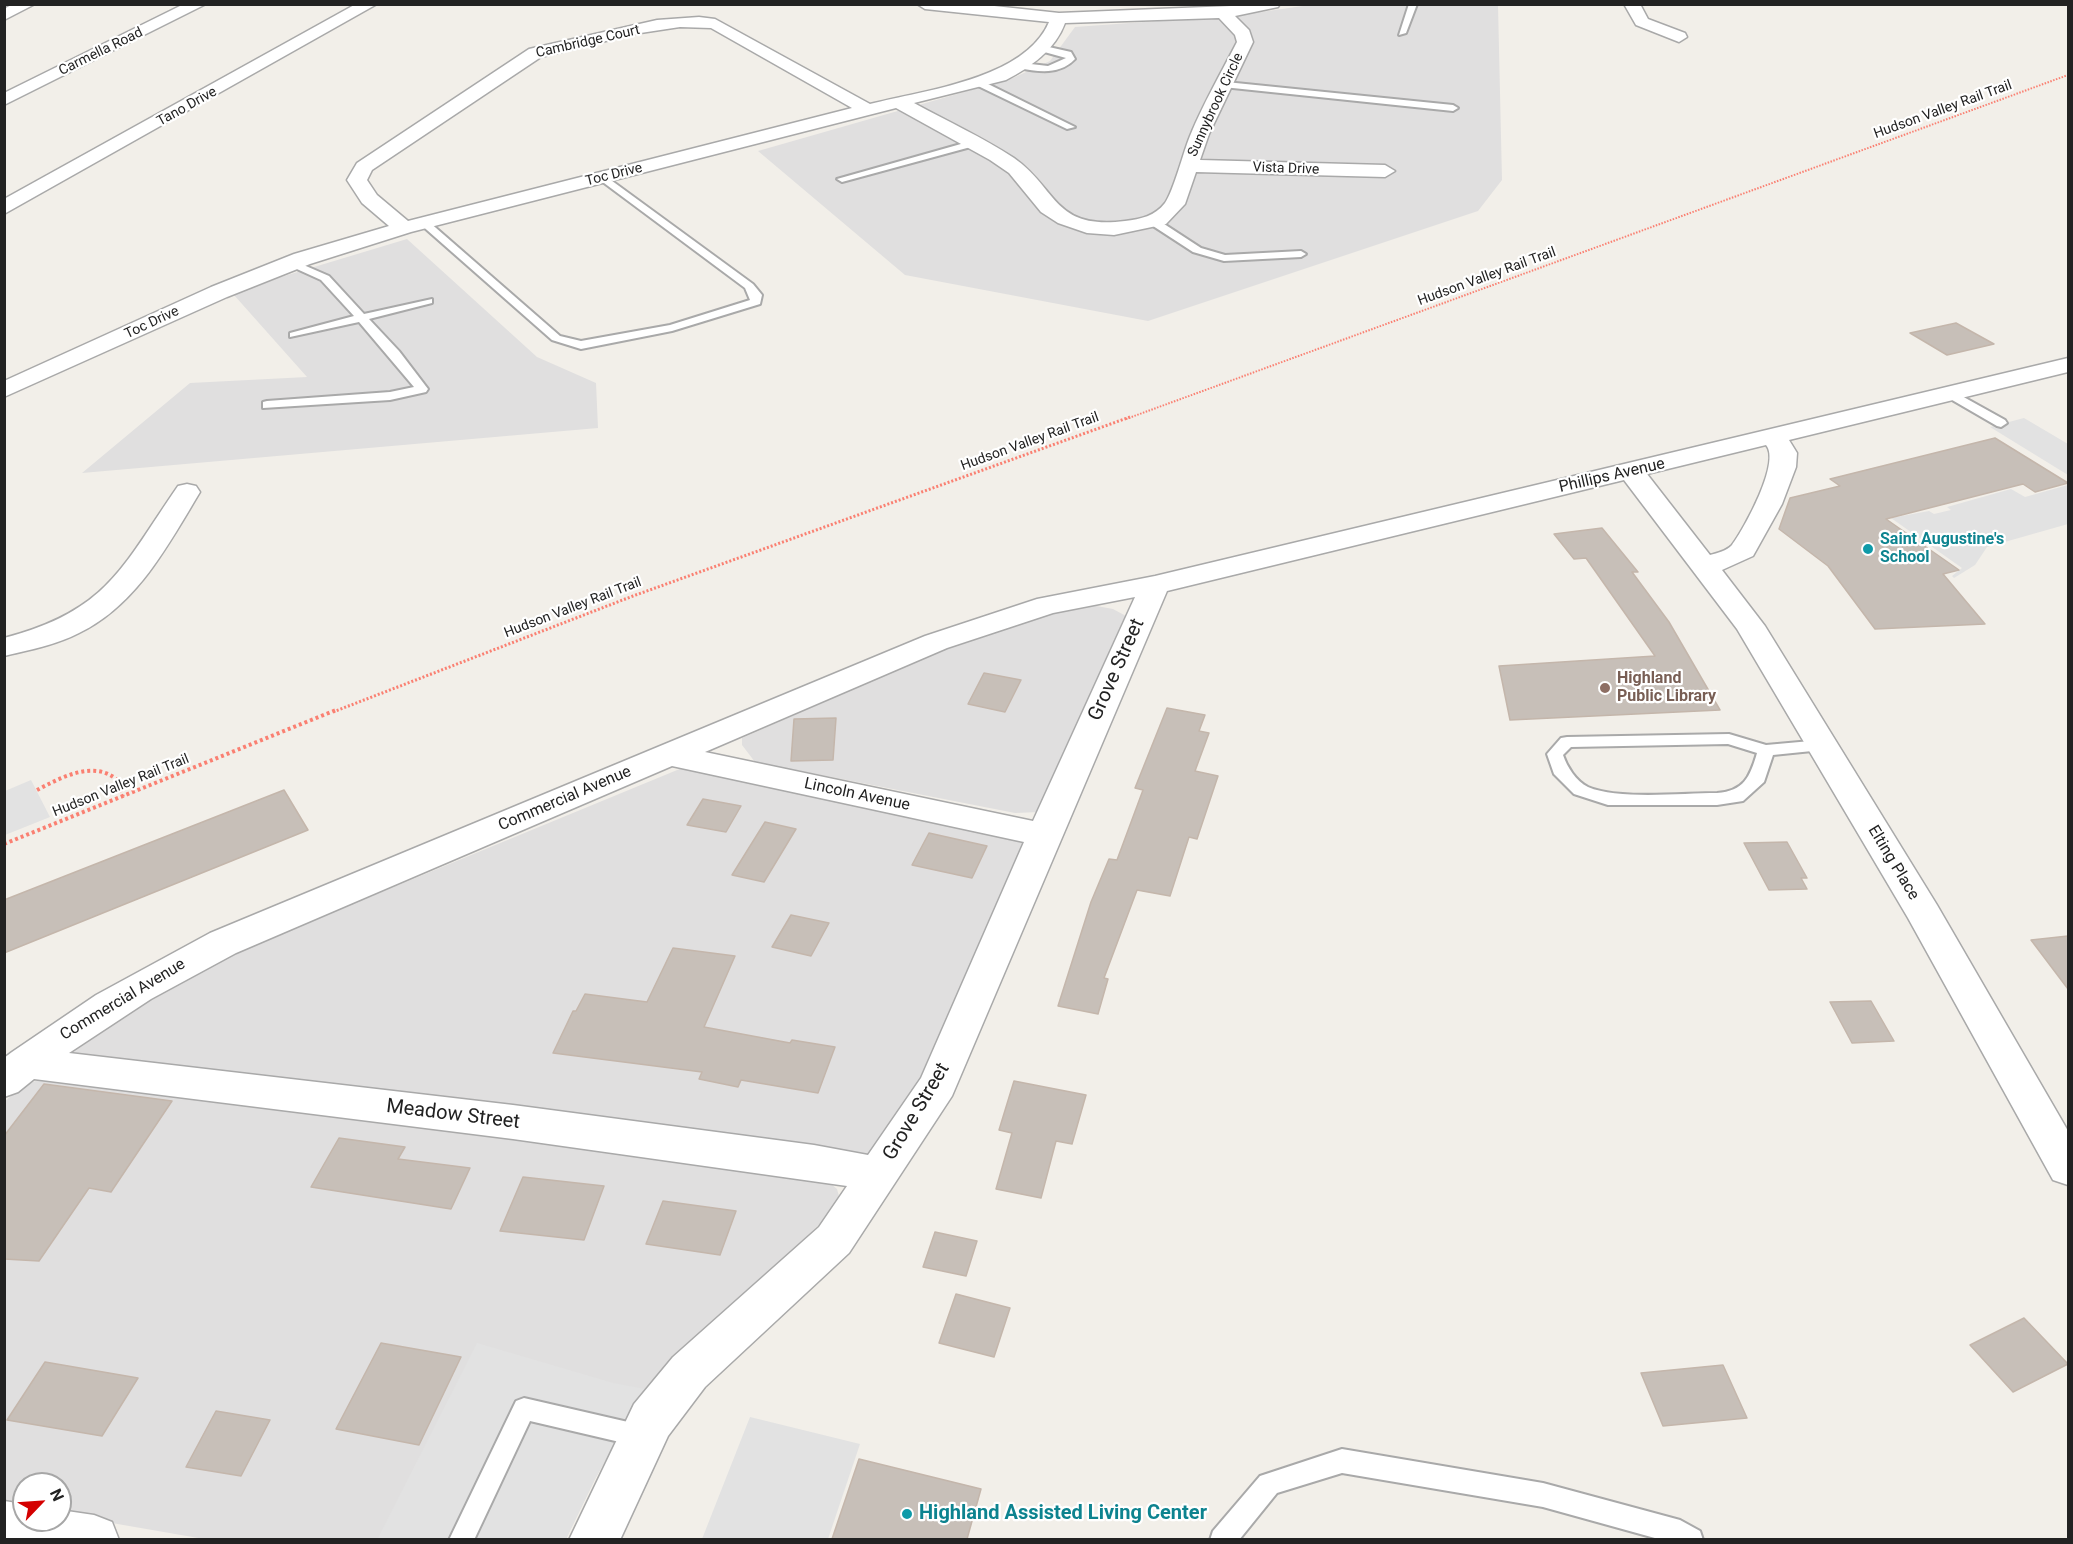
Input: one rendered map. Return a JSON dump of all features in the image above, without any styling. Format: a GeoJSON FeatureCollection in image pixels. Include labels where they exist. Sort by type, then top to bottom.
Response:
{"type":"FeatureCollection","features":[{"type":"Feature","properties":{"kind":"street"},"geometry":{"type":"LineString","coordinates":[[4,15],[27,4]]}},
{"type":"Feature","properties":{"kind":"street","name":"Carmella Road"},"geometry":{"type":"LineString","coordinates":[[4,100],[198,4]]}},
{"type":"Feature","properties":{"kind":"street","name":"Tano Drive"},"geometry":{"type":"LineString","coordinates":[[4,208],[369,4]]}},
{"type":"Feature","properties":{"kind":"street"},"geometry":{"type":"LineString","coordinates":[[926,4],[1059,18],[1223,13],[1272,4]]}},
{"type":"Feature","properties":{"kind":"street"},"geometry":{"type":"LineString","coordinates":[[1632,4],[1642,22],[1679,37]]}},
{"type":"Feature","properties":{"kind":"street","name":"Sunnybrook Circle"},"geometry":{"type":"LineString","coordinates":[[1154,222],[1175,204],[1200,134],[1226,85],[1245,42],[1243,34],[1223,13]]}},
{"type":"Feature","properties":{"kind":"street","name":"Toc Drive"},"geometry":{"type":"LineString","coordinates":[[4,390],[219,292],[292,263],[404,228],[979,83],[1022,66],[1055,29],[1059,18]]}},
{"type":"Feature","properties":{"kind":"street","name":"Cambridge Court"},"geometry":{"type":"LineString","coordinates":[[404,228],[369,199],[357,180],[359,173],[364,167],[505,70],[535,53],[549,49],[669,24],[704,21],[715,24],[870,111]]}},
{"type":"Feature","properties":{"kind":"street"},"geometry":{"type":"LineString","coordinates":[[900,103],[975,143],[1016,169],[1048,208],[1065,219],[1087,227],[1114,229],[1154,222]]}},
{"type":"Feature","properties":{"kind":"street","name":"Vista Drive"},"geometry":{"type":"LineString","coordinates":[[1187,166],[1385,171]]}},
{"type":"Feature","properties":{"kind":"street","name":"Phillips Avenue"},"geometry":{"type":"LineString","coordinates":[[1155,585],[2068,365]]}},
{"type":"Feature","properties":{"kind":"street"},"geometry":{"type":"LineString","coordinates":[[1705,567],[1735,556],[1743,550],[1779,477],[1784,455],[1772,437]]}},
{"type":"Feature","properties":{"kind":"street","name":"Elting Place"},"geometry":{"type":"LineString","coordinates":[[1631,471],[1750,626],[1924,914],[2068,1167]]}},
{"type":"Feature","properties":{"kind":"street"},"geometry":{"type":"LineString","coordinates":[[4,647],[70,627],[108,603],[136,573],[188,492]]}},
{"type":"Feature","properties":{"kind":"street","name":"Commercial Avenue"},"geometry":{"type":"LineString","coordinates":[[15,1072],[116,1000],[223,943],[936,642],[1047,605],[1155,585]]}},
{"type":"Feature","properties":{"kind":"street","name":"Grove Street"},"geometry":{"type":"LineString","coordinates":[[594,1539],[641,1436],[689,1372],[834,1240],[938,1085],[1044,835],[1155,585]]}},
{"type":"Feature","properties":{"kind":"street","name":"Lincoln Avenue"},"geometry":{"type":"LineString","coordinates":[[670,754],[1044,835]]}},
{"type":"Feature","properties":{"kind":"street","name":"Meadow Street"},"geometry":{"type":"LineString","coordinates":[[15,1072],[513,1122],[814,1162],[879,1175]]}},
{"type":"Feature","properties":{"kind":"street"},"geometry":{"type":"LineString","coordinates":[[4,1526],[94,1539]]}},
{"type":"Feature","properties":{"kind":"lane"},"geometry":{"type":"LineString","coordinates":[[1402,33],[1413,4]]}},
{"type":"Feature","properties":{"kind":"lane"},"geometry":{"type":"LineString","coordinates":[[1022,66],[1049,69],[1065,65],[1071,59],[1062,51],[1040,48]]}},
{"type":"Feature","properties":{"kind":"lane"},"geometry":{"type":"LineString","coordinates":[[979,83],[1070,127]]}},
{"type":"Feature","properties":{"kind":"lane"},"geometry":{"type":"LineString","coordinates":[[1226,85],[1453,108]]}},
{"type":"Feature","properties":{"kind":"lane"},"geometry":{"type":"LineString","coordinates":[[842,179],[975,143]]}},
{"type":"Feature","properties":{"kind":"lane"},"geometry":{"type":"LineString","coordinates":[[424,223],[466,257],[556,338],[581,345],[672,328],[756,302],[756,295],[749,286],[604,178]]}},
{"type":"Feature","properties":{"kind":"lane"},"geometry":{"type":"LineString","coordinates":[[1154,222],[1197,250],[1224,258],[1301,254]]}},
{"type":"Feature","properties":{"kind":"lane"},"geometry":{"type":"LineString","coordinates":[[267,405],[390,396],[422,389],[361,317],[324,278],[292,263]]}},
{"type":"Feature","properties":{"kind":"lane"},"geometry":{"type":"LineString","coordinates":[[294,335],[428,301]]}},
{"type":"Feature","properties":{"kind":"lane"},"geometry":{"type":"LineString","coordinates":[[1951,393],[2001,423]]}},
{"type":"Feature","properties":{"kind":"lane"},"geometry":{"type":"LineString","coordinates":[[1766,750],[1758,778],[1737,797],[1608,799],[1580,790],[1560,770],[1555,754],[1566,742],[1730,739],[1766,750],[1822,746]]}},
{"type":"Feature","properties":{"kind":"lane"},"geometry":{"type":"LineString","coordinates":[[461,1539],[524,1409],[641,1436]]}},
{"type":"Feature","properties":{"kind":"lane"},"geometry":{"type":"LineString","coordinates":[[1222,1539],[1269,1484],[1342,1461],[1543,1495],[1680,1532],[1691,1539]]}},
{"type":"Feature","properties":{"kind":"path","name":"Hudson Valley Rail Trail"},"geometry":{"type":"LineString","coordinates":[[4,844],[392,688],[623,600],[1464,297],[2068,75]]}},
{"type":"Feature","properties":{"kind":"path"},"geometry":{"type":"LineString","coordinates":[[37,790],[73,774],[101,770],[115,778],[123,797]]}},
{"type":"Feature","properties":{"kind":"shaded area"},"geometry":{"type":"Polygon","coordinates":[[[1317,4],[1498,5],[1502,180],[1478,211],[1148,321],[905,275],[758,151],[1013,78],[1050,61],[1075,27],[1240,15],[1317,4]]]}},
{"type":"Feature","properties":{"kind":"shaded area"},"geometry":{"type":"Polygon","coordinates":[[[407,239],[537,357],[596,383],[598,428],[82,473],[190,383],[307,377],[234,295],[281,277],[407,239]]]}},
{"type":"Feature","properties":{"kind":"shaded area"},"geometry":{"type":"Polygon","coordinates":[[[2024,418],[2068,444],[2068,475],[1990,427],[2024,418]]]}},
{"type":"Feature","properties":{"kind":"shaded area"},"geometry":{"type":"Polygon","coordinates":[[[2068,485],[2068,524],[1987,547],[1975,565],[1954,578],[1952,576],[1962,568],[1891,518],[1929,511],[1934,514],[1951,510],[1947,507],[2011,489],[2025,497],[2068,485]]]}},
{"type":"Feature","properties":{"kind":"shaded area"},"geometry":{"type":"Polygon","coordinates":[[[1091,605],[1113,609],[1126,616],[1126,620],[1040,812],[1015,813],[755,762],[742,745],[742,738],[988,630],[1034,616],[1091,605]]]}},
{"type":"Feature","properties":{"kind":"shaded area"},"geometry":{"type":"Polygon","coordinates":[[[682,768],[1017,839],[1025,844],[919,1080],[870,1156],[68,1053],[81,1040],[203,968],[253,945],[682,768]]]}},
{"type":"Feature","properties":{"kind":"shaded area"},"geometry":{"type":"Polygon","coordinates":[[[31,780],[50,817],[5,835],[5,791],[31,780]]]}},
{"type":"Feature","properties":{"kind":"shaded area"},"geometry":{"type":"Polygon","coordinates":[[[38,1080],[239,1102],[825,1179],[837,1189],[841,1203],[769,1274],[671,1361],[645,1389],[595,1479],[566,1539],[204,1539],[72,1516],[72,1472],[12,1472],[12,1505],[5,1504],[4,1102],[23,1086],[38,1080]]]}},
{"type":"Feature","properties":{"kind":"shaded area"},"geometry":{"type":"Polygon","coordinates":[[[477,1343],[613,1383],[645,1389],[595,1479],[566,1539],[377,1540],[477,1343]]]}},
{"type":"Feature","properties":{"kind":"shaded area"},"geometry":{"type":"Polygon","coordinates":[[[750,1417],[860,1444],[828,1539],[702,1539],[750,1417]]]}},
{"type":"Feature","properties":{"kind":"building"},"geometry":{"type":"Polygon","coordinates":[[[1956,323],[1994,344],[1947,355],[1910,333],[1956,323]]]}},
{"type":"Feature","properties":{"kind":"building","name":"Saint Augustine's School"},"geometry":{"type":"Polygon","coordinates":[[[1995,438],[2068,483],[2035,492],[2023,484],[1886,519],[1959,570],[1943,574],[1985,624],[1875,629],[1828,566],[1779,529],[1790,498],[1840,486],[1830,479],[1995,438]]]}},
{"type":"Feature","properties":{"kind":"building","name":"Highland Public Library"},"geometry":{"type":"Polygon","coordinates":[[[1602,528],[1638,572],[1632,572],[1669,622],[1720,710],[1510,720],[1499,666],[1655,656],[1586,558],[1574,559],[1554,534],[1602,528]]]}},
{"type":"Feature","properties":{"kind":"building"},"geometry":{"type":"Polygon","coordinates":[[[984,673],[1021,680],[1005,712],[968,704],[984,673]]]}},
{"type":"Feature","properties":{"kind":"building"},"geometry":{"type":"Polygon","coordinates":[[[1167,708],[1205,715],[1199,731],[1209,733],[1195,771],[1218,776],[1197,839],[1189,837],[1170,896],[1137,890],[1104,978],[1108,979],[1098,1014],[1058,1006],[1091,902],[1109,859],[1117,860],[1143,790],[1135,788],[1167,708]]]}},
{"type":"Feature","properties":{"kind":"building"},"geometry":{"type":"Polygon","coordinates":[[[836,718],[833,760],[791,761],[794,719],[836,718]]]}},
{"type":"Feature","properties":{"kind":"building"},"geometry":{"type":"Polygon","coordinates":[[[284,790],[308,830],[4,953],[4,900],[284,790]]]}},
{"type":"Feature","properties":{"kind":"building"},"geometry":{"type":"Polygon","coordinates":[[[703,799],[741,806],[726,832],[687,825],[703,799]]]}},
{"type":"Feature","properties":{"kind":"building"},"geometry":{"type":"Polygon","coordinates":[[[765,822],[796,829],[764,882],[732,875],[765,822]]]}},
{"type":"Feature","properties":{"kind":"building"},"geometry":{"type":"Polygon","coordinates":[[[929,833],[987,846],[972,878],[912,865],[929,833]]]}},
{"type":"Feature","properties":{"kind":"building"},"geometry":{"type":"Polygon","coordinates":[[[1787,842],[1807,878],[1801,878],[1807,889],[1769,890],[1744,843],[1787,842]]]}},
{"type":"Feature","properties":{"kind":"building"},"geometry":{"type":"Polygon","coordinates":[[[791,915],[829,923],[811,956],[772,947],[791,915]]]}},
{"type":"Feature","properties":{"kind":"building"},"geometry":{"type":"Polygon","coordinates":[[[2068,936],[2068,989],[2031,940],[2068,936]]]}},
{"type":"Feature","properties":{"kind":"building"},"geometry":{"type":"Polygon","coordinates":[[[673,948],[735,956],[704,1027],[790,1043],[792,1040],[835,1047],[818,1093],[741,1080],[738,1087],[699,1079],[702,1072],[553,1053],[573,1011],[576,1011],[585,994],[647,1002],[673,948]]]}},
{"type":"Feature","properties":{"kind":"building"},"geometry":{"type":"Polygon","coordinates":[[[1871,1001],[1894,1041],[1852,1043],[1830,1002],[1871,1001]]]}},
{"type":"Feature","properties":{"kind":"building"},"geometry":{"type":"Polygon","coordinates":[[[1014,1081],[1086,1095],[1072,1144],[1056,1141],[1041,1198],[996,1189],[1012,1133],[999,1130],[1014,1081]]]}},
{"type":"Feature","properties":{"kind":"building"},"geometry":{"type":"Polygon","coordinates":[[[44,1084],[172,1101],[111,1192],[89,1188],[39,1261],[4,1259],[4,1136],[44,1084]]]}},
{"type":"Feature","properties":{"kind":"building"},"geometry":{"type":"Polygon","coordinates":[[[339,1138],[405,1147],[398,1159],[470,1168],[451,1209],[311,1187],[339,1138]]]}},
{"type":"Feature","properties":{"kind":"building"},"geometry":{"type":"Polygon","coordinates":[[[523,1177],[604,1186],[584,1240],[500,1231],[523,1177]]]}},
{"type":"Feature","properties":{"kind":"building"},"geometry":{"type":"Polygon","coordinates":[[[663,1201],[736,1211],[720,1255],[646,1244],[663,1201]]]}},
{"type":"Feature","properties":{"kind":"building"},"geometry":{"type":"Polygon","coordinates":[[[935,1232],[977,1241],[966,1276],[923,1267],[935,1232]]]}},
{"type":"Feature","properties":{"kind":"building"},"geometry":{"type":"Polygon","coordinates":[[[956,1294],[1010,1308],[994,1357],[939,1343],[956,1294]]]}},
{"type":"Feature","properties":{"kind":"building"},"geometry":{"type":"Polygon","coordinates":[[[2024,1318],[2068,1364],[2013,1392],[1970,1345],[2024,1318]]]}},
{"type":"Feature","properties":{"kind":"building"},"geometry":{"type":"Polygon","coordinates":[[[381,1343],[461,1357],[419,1445],[336,1429],[381,1343]]]}},
{"type":"Feature","properties":{"kind":"building"},"geometry":{"type":"Polygon","coordinates":[[[45,1362],[138,1378],[102,1436],[7,1420],[45,1362]]]}},
{"type":"Feature","properties":{"kind":"building"},"geometry":{"type":"Polygon","coordinates":[[[1723,1365],[1747,1418],[1663,1426],[1641,1373],[1723,1365]]]}},
{"type":"Feature","properties":{"kind":"building"},"geometry":{"type":"Polygon","coordinates":[[[216,1411],[270,1420],[241,1476],[186,1467],[216,1411]]]}},
{"type":"Feature","properties":{"kind":"building","name":"Highland Assisted Living Center"},"geometry":{"type":"Polygon","coordinates":[[[859,1459],[981,1489],[967,1539],[832,1539],[859,1459]]]}},
{"type":"Feature","properties":{"kind":"place","name":"Saint Augustine's School"},"geometry":{"type":"Point","coordinates":[1868,549]}},
{"type":"Feature","properties":{"kind":"place","name":"Highland Public Library"},"geometry":{"type":"Point","coordinates":[1605,688]}},
{"type":"Feature","properties":{"kind":"place","name":"Highland Assisted Living Center"},"geometry":{"type":"Point","coordinates":[907,1514]}}]}
